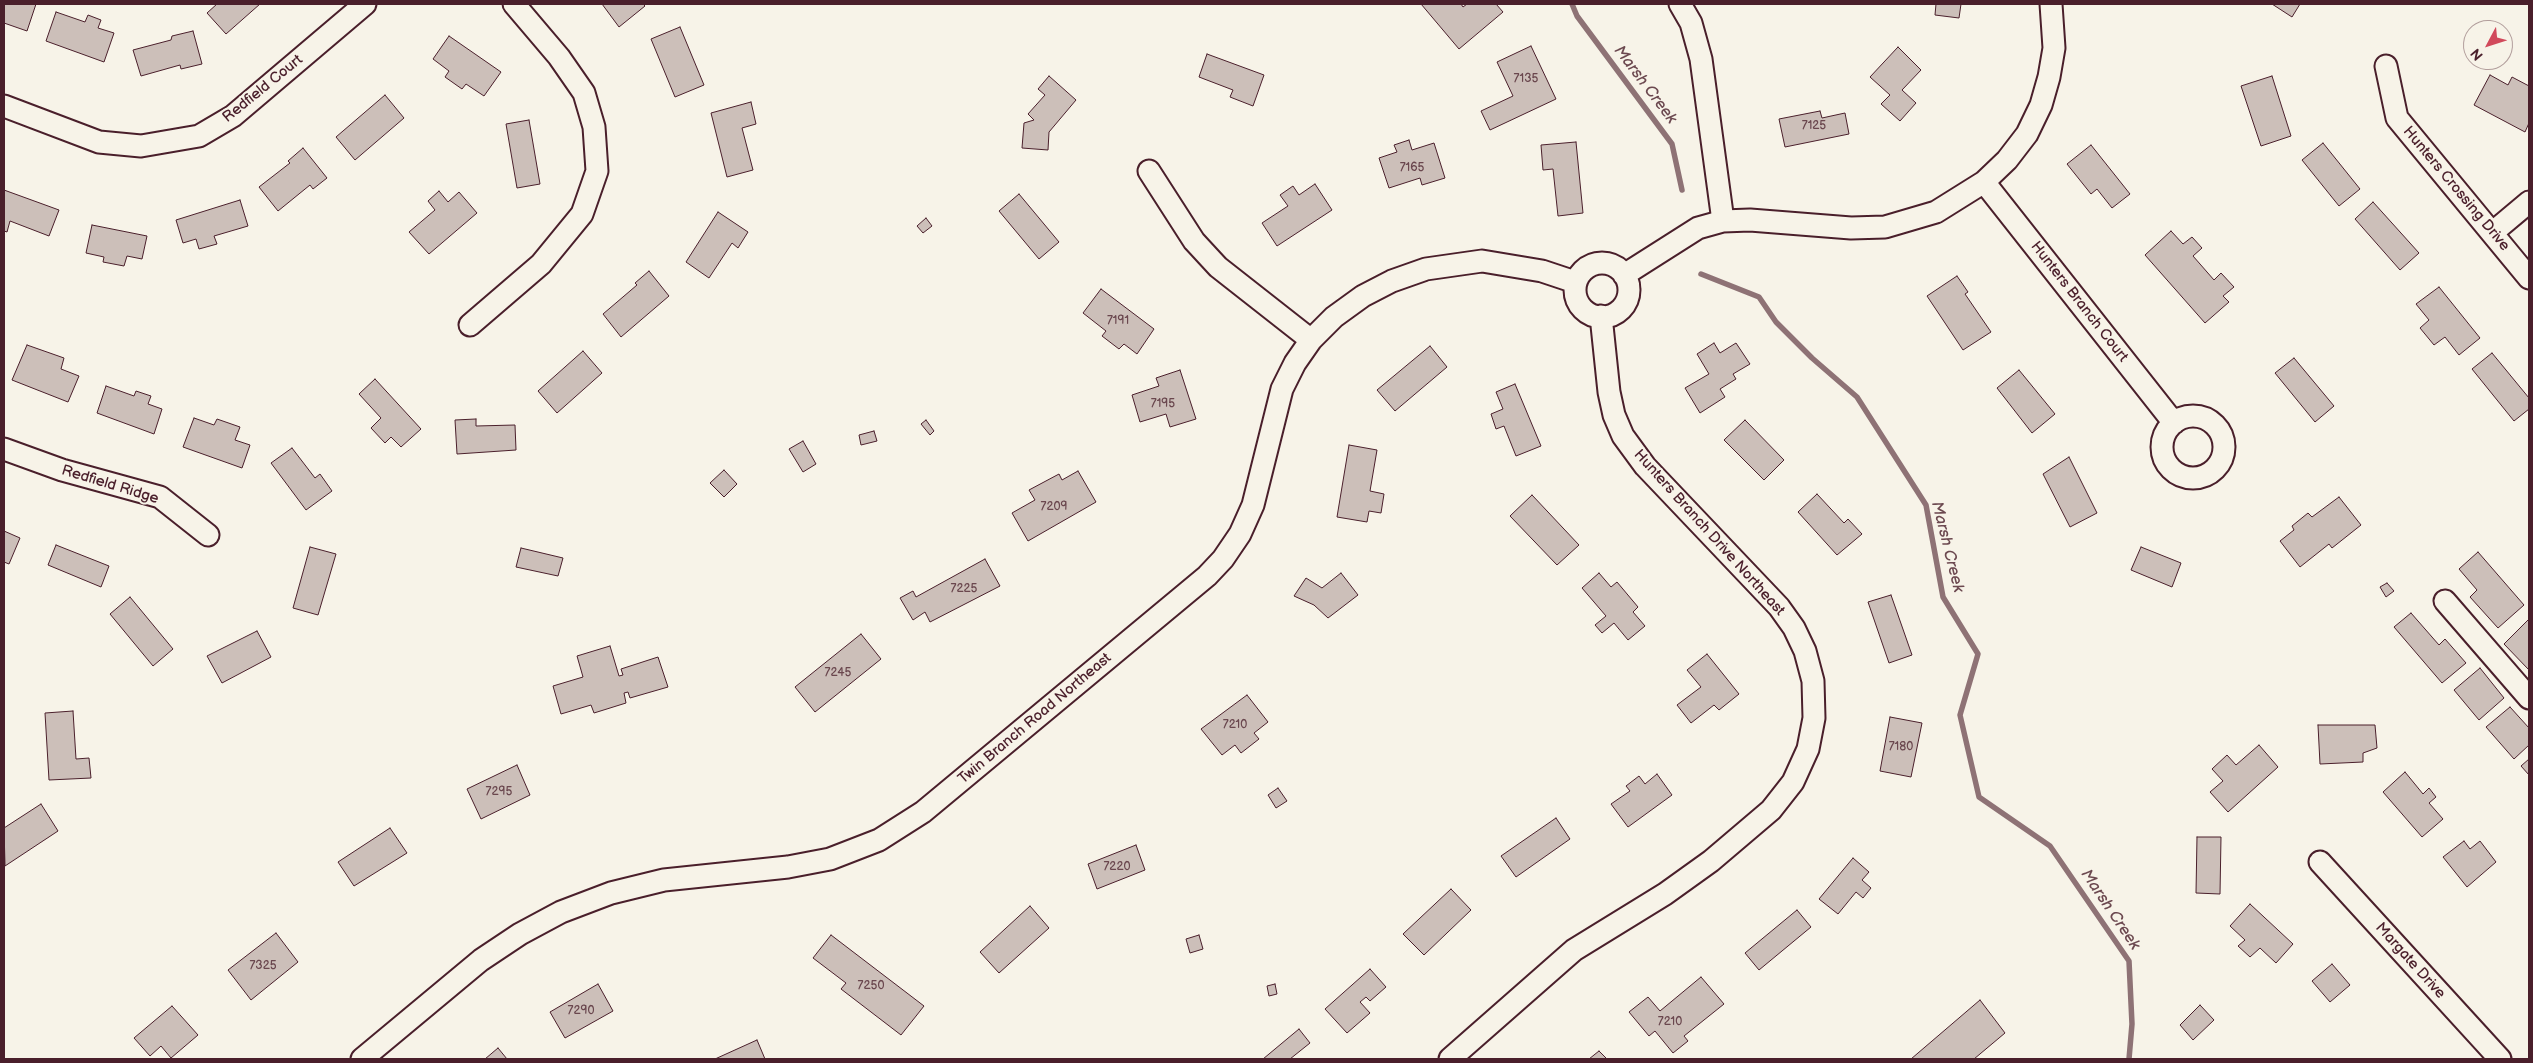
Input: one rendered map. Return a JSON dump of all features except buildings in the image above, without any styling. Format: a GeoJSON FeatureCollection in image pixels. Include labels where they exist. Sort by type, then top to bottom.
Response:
{"type":"FeatureCollection","features":[{"type":"Feature","properties":{"kind":"street","name":"Redfield Court"},"geometry":{"type":"LineString","coordinates":[[4,106],[99,142],[141,146],[200,136],[233,116],[365,4]]}},
{"type":"Feature","properties":{"kind":"street"},"geometry":{"type":"LineString","coordinates":[[470,325],[541,264],[582,214],[597,171],[594,127],[584,93],[559,57],[514,4]]}},
{"type":"Feature","properties":{"kind":"street"},"geometry":{"type":"LineString","coordinates":[[1680,4],[1691,23],[1702,59],[1723,221]]}},
{"type":"Feature","properties":{"kind":"street"},"geometry":{"type":"LineString","coordinates":[[1624,275],[1698,228],[1723,221],[1750,220],[1851,228],[1885,227],[1936,212],[1984,182],[2012,154],[2027,134],[2041,105],[2049,77],[2054,48],[2050,4]]}},
{"type":"Feature","properties":{"kind":"street","name":"Hunters Crossing Drive"},"geometry":{"type":"LineString","coordinates":[[2386,66],[2397,118],[2529,278]]}},
{"type":"Feature","properties":{"kind":"street"},"geometry":{"type":"LineString","coordinates":[[1149,171],[1194,241],[1218,267],[1311,340]]}},
{"type":"Feature","properties":{"kind":"street","name":"Hunters Branch Court"},"geometry":{"type":"LineString","coordinates":[[1984,182],[2174,423]]}},
{"type":"Feature","properties":{"kind":"street"},"geometry":{"type":"LineString","coordinates":[[2492,233],[2529,202]]}},
{"type":"Feature","properties":{"kind":"street","name":"Twin Branch Road Northeast"},"geometry":{"type":"LineString","coordinates":[[362,1059],[481,960],[520,934],[561,912],[611,893],[664,880],[788,867],[830,859],[879,840],[923,812],[1207,576],[1222,559],[1240,534],[1253,505],[1282,389],[1295,363],[1311,340],[1334,317],[1363,296],[1392,281],[1426,269],[1482,261],[1542,271],[1575,282]]}},
{"type":"Feature","properties":{"kind":"street"},"geometry":{"type":"LineString","coordinates":[[1600,263],[1610,264],[1624,275],[1628,288],[1625,304],[1610,315],[1592,315],[1580,305],[1575,293],[1575,282],[1584,269],[1600,263]]}},
{"type":"Feature","properties":{"kind":"street","name":"Hunters Branch Drive Northeast"},"geometry":{"type":"LineString","coordinates":[[1450,1059],[1574,950],[1665,894],[1711,862],[1771,810],[1794,782],[1808,748],[1814,718],[1813,681],[1805,651],[1794,628],[1779,607],[1645,466],[1624,436],[1614,415],[1608,392],[1601,316]]}},
{"type":"Feature","properties":{"kind":"street","name":"Redfield Ridge"},"geometry":{"type":"LineString","coordinates":[[4,449],[62,470],[160,497],[208,536]]}},
{"type":"Feature","properties":{"kind":"street"},"geometry":{"type":"LineString","coordinates":[[2445,602],[2529,698]]}},
{"type":"Feature","properties":{"kind":"street","name":"Margate Drive"},"geometry":{"type":"LineString","coordinates":[[2320,862],[2500,1059]]}},
{"type":"Feature","properties":{"kind":"waterway","name":"Marsh Creek"},"geometry":{"type":"LineString","coordinates":[[1572,4],[1577,16],[1672,144],[1682,190]]}},
{"type":"Feature","properties":{"kind":"waterway","name":"Marsh Creek"},"geometry":{"type":"LineString","coordinates":[[1701,274],[1759,297],[1776,322],[1812,358],[1857,397],[1926,505],[1943,597],[1978,654],[1960,715],[1979,797],[2050,846],[2129,961],[2132,1024],[2129,1059]]}}]}
